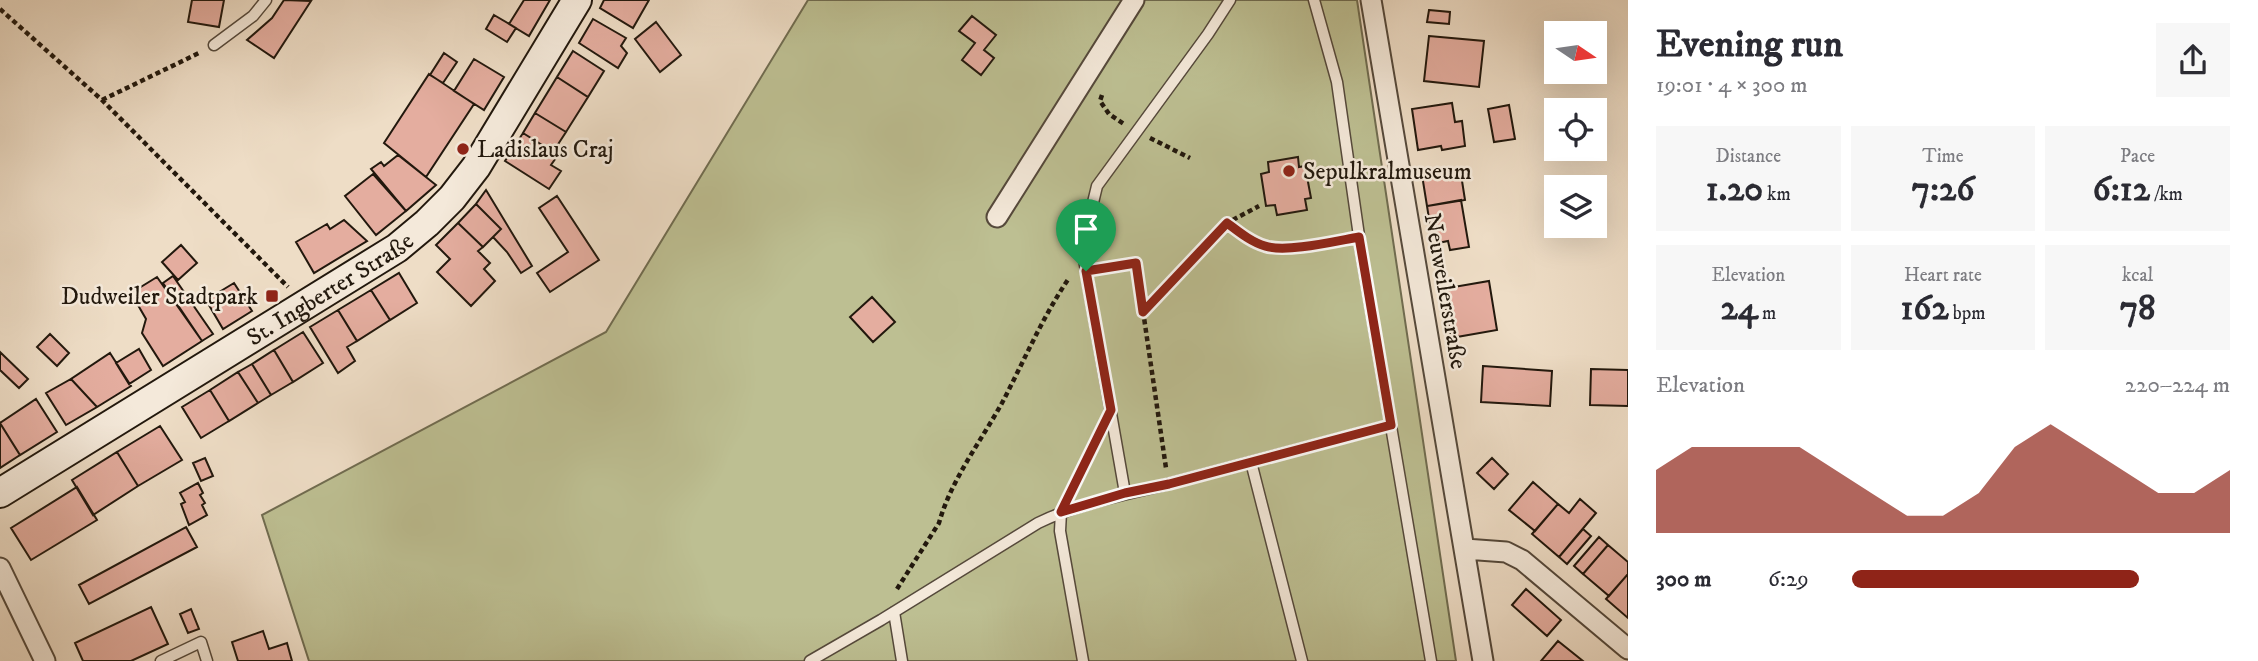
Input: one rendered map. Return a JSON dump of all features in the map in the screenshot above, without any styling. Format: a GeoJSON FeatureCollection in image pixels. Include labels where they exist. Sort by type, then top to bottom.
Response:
{"type":"FeatureCollection","features":[{"type":"Feature","properties":{"kind":"main road","name":"St. Ingberter Straße"},"geometry":{"type":"LineString","coordinates":[[0,493],[307,305],[397,248],[428,223],[453,198],[475,167],[577,0]]}},
{"type":"Feature","properties":{"kind":"street"},"geometry":{"type":"LineString","coordinates":[[997,217],[1134,0]]}},
{"type":"Feature","properties":{"kind":"street","name":"Neuweilerstraße"},"geometry":{"type":"LineString","coordinates":[[1371,0],[1483,661]]}},
{"type":"Feature","properties":{"kind":"street"},"geometry":{"type":"LineString","coordinates":[[1465,549],[1506,552],[1522,560],[1628,649]]}},
{"type":"Feature","properties":{"kind":"street"},"geometry":{"type":"LineString","coordinates":[[0,568],[45,661]]}},
{"type":"Feature","properties":{"kind":"lane"},"geometry":{"type":"LineString","coordinates":[[215,45],[253,16],[266,0]]}},
{"type":"Feature","properties":{"kind":"lane"},"geometry":{"type":"LineString","coordinates":[[1125,493],[1082,248],[1097,186],[1230,0]]}},
{"type":"Feature","properties":{"kind":"lane"},"geometry":{"type":"LineString","coordinates":[[1314,0],[1337,82],[1359,237],[1431,661]]}},
{"type":"Feature","properties":{"kind":"lane"},"geometry":{"type":"LineString","coordinates":[[1083,661],[1060,531],[1061,512],[1111,410]]}},
{"type":"Feature","properties":{"kind":"lane"},"geometry":{"type":"LineString","coordinates":[[810,661],[1038,523],[1061,512],[1391,425]]}},
{"type":"Feature","properties":{"kind":"lane"},"geometry":{"type":"LineString","coordinates":[[1251,462],[1302,661]]}},
{"type":"Feature","properties":{"kind":"lane"},"geometry":{"type":"LineString","coordinates":[[894,612],[902,661]]}},
{"type":"Feature","properties":{"kind":"lane"},"geometry":{"type":"LineString","coordinates":[[161,661],[201,642],[207,661]]}},
{"type":"Feature","properties":{"kind":"path"},"geometry":{"type":"LineString","coordinates":[[0,9],[102,100],[307,305]]}},
{"type":"Feature","properties":{"kind":"path"},"geometry":{"type":"LineString","coordinates":[[102,100],[215,45]]}},
{"type":"Feature","properties":{"kind":"path"},"geometry":{"type":"LineString","coordinates":[[1169,148],[1190,158]]}},
{"type":"Feature","properties":{"kind":"path"},"geometry":{"type":"LineString","coordinates":[[1143,312],[1227,223],[1259,206]]}},
{"type":"Feature","properties":{"kind":"path"},"geometry":{"type":"LineString","coordinates":[[1227,223],[1246,237],[1267,247],[1298,246],[1359,237]]}},
{"type":"Feature","properties":{"kind":"path"},"geometry":{"type":"LineString","coordinates":[[881,620],[893,595],[939,523],[963,470],[1002,402],[1052,303],[1083,257]]}},
{"type":"Feature","properties":{"kind":"path"},"geometry":{"type":"LineString","coordinates":[[1086,271],[1136,263],[1169,484]]}},
{"type":"Feature","properties":{"kind":"green space"},"geometry":{"type":"Polygon","coordinates":[[[808,0],[1357,0],[1456,661],[309,661],[262,515],[606,332],[808,0]]]}},
{"type":"Feature","properties":{"kind":"building"},"geometry":{"type":"Polygon","coordinates":[[[192,0],[224,0],[219,27],[188,22],[192,0]]]}},
{"type":"Feature","properties":{"kind":"building"},"geometry":{"type":"Polygon","coordinates":[[[284,0],[311,1],[274,58],[247,40],[272,18],[284,0]]]}},
{"type":"Feature","properties":{"kind":"building"},"geometry":{"type":"Polygon","coordinates":[[[524,0],[550,0],[529,36],[509,24],[524,0]]]}},
{"type":"Feature","properties":{"kind":"building"},"geometry":{"type":"Polygon","coordinates":[[[604,0],[649,0],[633,28],[600,8],[604,0]]]}},
{"type":"Feature","properties":{"kind":"building"},"geometry":{"type":"Polygon","coordinates":[[[1429,10],[1450,12],[1449,24],[1427,22],[1429,10]]]}},
{"type":"Feature","properties":{"kind":"building"},"geometry":{"type":"Polygon","coordinates":[[[494,15],[516,28],[507,42],[486,29],[494,15]]]}},
{"type":"Feature","properties":{"kind":"building"},"geometry":{"type":"Polygon","coordinates":[[[972,16],[996,35],[984,50],[994,58],[981,75],[962,60],[975,43],[959,31],[972,16]]]}},
{"type":"Feature","properties":{"kind":"building"},"geometry":{"type":"Polygon","coordinates":[[[593,19],[626,38],[621,46],[627,53],[618,68],[579,43],[593,19]]]}},
{"type":"Feature","properties":{"kind":"building"},"geometry":{"type":"Polygon","coordinates":[[[656,22],[681,55],[660,72],[635,39],[656,22]]]}},
{"type":"Feature","properties":{"kind":"building"},"geometry":{"type":"Polygon","coordinates":[[[1429,36],[1484,41],[1479,87],[1424,81],[1429,36]]]}},
{"type":"Feature","properties":{"kind":"building"},"geometry":{"type":"Polygon","coordinates":[[[573,51],[604,71],[588,97],[557,77],[573,51]]]}},
{"type":"Feature","properties":{"kind":"building"},"geometry":{"type":"Polygon","coordinates":[[[444,53],[457,62],[443,83],[430,75],[444,53]]]}},
{"type":"Feature","properties":{"kind":"building"},"geometry":{"type":"Polygon","coordinates":[[[474,59],[504,77],[484,110],[454,91],[474,59]]]}},
{"type":"Feature","properties":{"kind":"building"},"geometry":{"type":"Polygon","coordinates":[[[429,74],[474,104],[426,177],[384,143],[429,74]]]}},
{"type":"Feature","properties":{"kind":"building"},"geometry":{"type":"Polygon","coordinates":[[[557,77],[588,97],[566,132],[535,113],[557,77]]]}},
{"type":"Feature","properties":{"kind":"building"},"geometry":{"type":"Polygon","coordinates":[[[1452,103],[1455,122],[1462,121],[1465,146],[1418,150],[1412,109],[1452,103]]]}},
{"type":"Feature","properties":{"kind":"building"},"geometry":{"type":"Polygon","coordinates":[[[1509,105],[1515,139],[1494,142],[1488,109],[1509,105]]]}},
{"type":"Feature","properties":{"kind":"building"},"geometry":{"type":"Polygon","coordinates":[[[535,113],[566,132],[553,152],[523,133],[535,113]]]}},
{"type":"Feature","properties":{"kind":"building"},"geometry":{"type":"Polygon","coordinates":[[[523,133],[558,155],[551,165],[561,171],[549,189],[505,161],[523,133]]]}},
{"type":"Feature","properties":{"kind":"building"},"geometry":{"type":"Polygon","coordinates":[[[398,155],[436,185],[406,211],[371,169],[381,162],[384,166],[398,155]]]}},
{"type":"Feature","properties":{"kind":"building"},"geometry":{"type":"Polygon","coordinates":[[[1298,157],[1299,167],[1305,166],[1311,198],[1305,199],[1307,210],[1277,215],[1275,205],[1266,206],[1261,174],[1269,172],[1268,162],[1298,157]]]}},
{"type":"Feature","properties":{"kind":"building"},"geometry":{"type":"Polygon","coordinates":[[[1460,168],[1465,200],[1427,206],[1422,175],[1460,168]]]}},
{"type":"Feature","properties":{"kind":"building"},"geometry":{"type":"Polygon","coordinates":[[[373,174],[406,211],[376,235],[345,196],[373,174]]]}},
{"type":"Feature","properties":{"kind":"building"},"geometry":{"type":"Polygon","coordinates":[[[486,190],[532,266],[521,273],[493,237],[501,229],[476,204],[486,190]]]}},
{"type":"Feature","properties":{"kind":"building"},"geometry":{"type":"Polygon","coordinates":[[[557,196],[599,260],[550,292],[537,273],[568,252],[539,208],[557,196]]]}},
{"type":"Feature","properties":{"kind":"building"},"geometry":{"type":"Polygon","coordinates":[[[1461,200],[1469,247],[1450,250],[1448,241],[1433,244],[1427,206],[1461,200]]]}},
{"type":"Feature","properties":{"kind":"building"},"geometry":{"type":"Polygon","coordinates":[[[476,204],[501,229],[483,247],[458,223],[476,204]]]}},
{"type":"Feature","properties":{"kind":"building"},"geometry":{"type":"Polygon","coordinates":[[[344,220],[367,241],[314,273],[296,242],[327,224],[330,229],[344,220]]]}},
{"type":"Feature","properties":{"kind":"building"},"geometry":{"type":"Polygon","coordinates":[[[458,223],[483,247],[478,251],[490,263],[484,269],[495,281],[471,306],[437,272],[450,259],[436,245],[458,223]]]}},
{"type":"Feature","properties":{"kind":"building"},"geometry":{"type":"Polygon","coordinates":[[[181,245],[197,263],[178,280],[162,262],[181,245]]]}},
{"type":"Feature","properties":{"kind":"building"},"geometry":{"type":"Polygon","coordinates":[[[399,273],[417,303],[390,320],[371,290],[399,273]]]}},
{"type":"Feature","properties":{"kind":"building"},"geometry":{"type":"Polygon","coordinates":[[[173,276],[213,334],[202,341],[163,283],[173,276]]]}},
{"type":"Feature","properties":{"kind":"building"},"geometry":{"type":"Polygon","coordinates":[[[157,277],[202,341],[163,366],[142,333],[146,319],[131,293],[157,277]]]}},
{"type":"Feature","properties":{"kind":"building"},"geometry":{"type":"Polygon","coordinates":[[[1489,281],[1497,330],[1451,338],[1442,289],[1489,281]]]}},
{"type":"Feature","properties":{"kind":"building"},"geometry":{"type":"Polygon","coordinates":[[[234,283],[252,311],[223,329],[206,300],[234,283]]]}},
{"type":"Feature","properties":{"kind":"building"},"geometry":{"type":"Polygon","coordinates":[[[371,290],[390,320],[357,341],[338,310],[371,290]]]}},
{"type":"Feature","properties":{"kind":"building"},"geometry":{"type":"Polygon","coordinates":[[[872,297],[895,322],[873,342],[850,317],[872,297]]]}},
{"type":"Feature","properties":{"kind":"building"},"geometry":{"type":"Polygon","coordinates":[[[338,310],[357,341],[347,347],[355,361],[338,373],[310,327],[338,310]]]}},
{"type":"Feature","properties":{"kind":"building"},"geometry":{"type":"Polygon","coordinates":[[[303,332],[323,363],[293,382],[274,350],[303,332]]]}},
{"type":"Feature","properties":{"kind":"building"},"geometry":{"type":"Polygon","coordinates":[[[50,334],[69,353],[57,366],[37,347],[50,334]]]}},
{"type":"Feature","properties":{"kind":"building"},"geometry":{"type":"Polygon","coordinates":[[[139,349],[151,370],[129,384],[116,363],[139,349]]]}},
{"type":"Feature","properties":{"kind":"building"},"geometry":{"type":"Polygon","coordinates":[[[274,350],[293,382],[271,395],[252,364],[274,350]]]}},
{"type":"Feature","properties":{"kind":"building"},"geometry":{"type":"Polygon","coordinates":[[[0,352],[28,379],[19,388],[0,370],[0,352]]]}},
{"type":"Feature","properties":{"kind":"building"},"geometry":{"type":"Polygon","coordinates":[[[110,353],[131,386],[97,407],[71,379],[110,353]]]}},
{"type":"Feature","properties":{"kind":"building"},"geometry":{"type":"Polygon","coordinates":[[[252,364],[271,395],[258,403],[238,372],[252,364]]]}},
{"type":"Feature","properties":{"kind":"building"},"geometry":{"type":"Polygon","coordinates":[[[1483,366],[1552,371],[1550,406],[1481,402],[1483,366]]]}},
{"type":"Feature","properties":{"kind":"building"},"geometry":{"type":"Polygon","coordinates":[[[1591,369],[1628,370],[1628,406],[1590,405],[1591,369]]]}},
{"type":"Feature","properties":{"kind":"building"},"geometry":{"type":"Polygon","coordinates":[[[238,372],[258,403],[229,421],[210,390],[238,372]]]}},
{"type":"Feature","properties":{"kind":"building"},"geometry":{"type":"Polygon","coordinates":[[[71,379],[97,407],[66,425],[46,393],[71,379]]]}},
{"type":"Feature","properties":{"kind":"building"},"geometry":{"type":"Polygon","coordinates":[[[210,390],[229,421],[201,438],[182,407],[210,390]]]}},
{"type":"Feature","properties":{"kind":"building"},"geometry":{"type":"Polygon","coordinates":[[[36,399],[57,432],[20,455],[0,423],[36,399]]]}},
{"type":"Feature","properties":{"kind":"building"},"geometry":{"type":"Polygon","coordinates":[[[0,423],[20,455],[0,468],[0,423]]]}},
{"type":"Feature","properties":{"kind":"building"},"geometry":{"type":"Polygon","coordinates":[[[160,426],[182,460],[138,486],[117,452],[160,426]]]}},
{"type":"Feature","properties":{"kind":"building"},"geometry":{"type":"Polygon","coordinates":[[[117,452],[138,486],[93,515],[72,480],[117,452]]]}},
{"type":"Feature","properties":{"kind":"building"},"geometry":{"type":"Polygon","coordinates":[[[205,458],[213,476],[201,481],[193,463],[205,458]]]}},
{"type":"Feature","properties":{"kind":"building"},"geometry":{"type":"Polygon","coordinates":[[[1492,458],[1508,474],[1494,489],[1477,473],[1492,458]]]}},
{"type":"Feature","properties":{"kind":"building"},"geometry":{"type":"Polygon","coordinates":[[[1533,482],[1558,504],[1535,531],[1509,510],[1533,482]]]}},
{"type":"Feature","properties":{"kind":"building"},"geometry":{"type":"Polygon","coordinates":[[[198,483],[205,503],[202,505],[207,515],[189,525],[181,504],[185,502],[180,493],[198,483]]]}},
{"type":"Feature","properties":{"kind":"building"},"geometry":{"type":"Polygon","coordinates":[[[77,487],[97,520],[31,560],[11,528],[77,487]]]}},
{"type":"Feature","properties":{"kind":"building"},"geometry":{"type":"Polygon","coordinates":[[[1580,499],[1596,513],[1559,557],[1532,534],[1558,504],[1569,513],[1580,499]]]}},
{"type":"Feature","properties":{"kind":"building"},"geometry":{"type":"Polygon","coordinates":[[[186,527],[197,547],[89,604],[79,585],[186,527]]]}},
{"type":"Feature","properties":{"kind":"building"},"geometry":{"type":"Polygon","coordinates":[[[1583,529],[1591,536],[1567,564],[1559,557],[1583,529]]]}},
{"type":"Feature","properties":{"kind":"building"},"geometry":{"type":"Polygon","coordinates":[[[1599,537],[1608,545],[1583,574],[1574,566],[1599,537]]]}},
{"type":"Feature","properties":{"kind":"building"},"geometry":{"type":"Polygon","coordinates":[[[1608,545],[1628,562],[1628,574],[1609,596],[1583,574],[1608,545]]]}},
{"type":"Feature","properties":{"kind":"building"},"geometry":{"type":"Polygon","coordinates":[[[1628,574],[1628,618],[1606,599],[1628,574]]]}},
{"type":"Feature","properties":{"kind":"building"},"geometry":{"type":"Polygon","coordinates":[[[1526,589],[1561,620],[1547,636],[1512,605],[1526,589]]]}},
{"type":"Feature","properties":{"kind":"building"},"geometry":{"type":"Polygon","coordinates":[[[151,607],[168,644],[131,661],[83,661],[75,643],[151,607]]]}},
{"type":"Feature","properties":{"kind":"building"},"geometry":{"type":"Polygon","coordinates":[[[191,609],[199,629],[188,633],[180,614],[191,609]]]}},
{"type":"Feature","properties":{"kind":"building"},"geometry":{"type":"Polygon","coordinates":[[[263,631],[269,649],[287,643],[292,661],[238,661],[232,642],[263,631]]]}},
{"type":"Feature","properties":{"kind":"building"},"geometry":{"type":"Polygon","coordinates":[[[1558,641],[1583,661],[1541,661],[1558,641]]]}},
{"type":"Feature","properties":{"kind":"place","name":"Ladislaus Craj"},"geometry":{"type":"Point","coordinates":[463,149]}},
{"type":"Feature","properties":{"kind":"place","name":"Sepulkralmuseum"},"geometry":{"type":"Point","coordinates":[1289,171]}},
{"type":"Feature","properties":{"kind":"place","name":"Dudweiler Stadtpark"},"geometry":{"type":"Point","coordinates":[272,296]}},
{"type":"Feature","properties":{"kind":"route"},"geometry":{"type":"LineString","coordinates":[[1227,223],[1246,237],[1267,247],[1298,246],[1359,237],[1391,425],[1061,512],[1111,410],[1086,271],[1136,263],[1143,312],[1227,223]]}}]}
